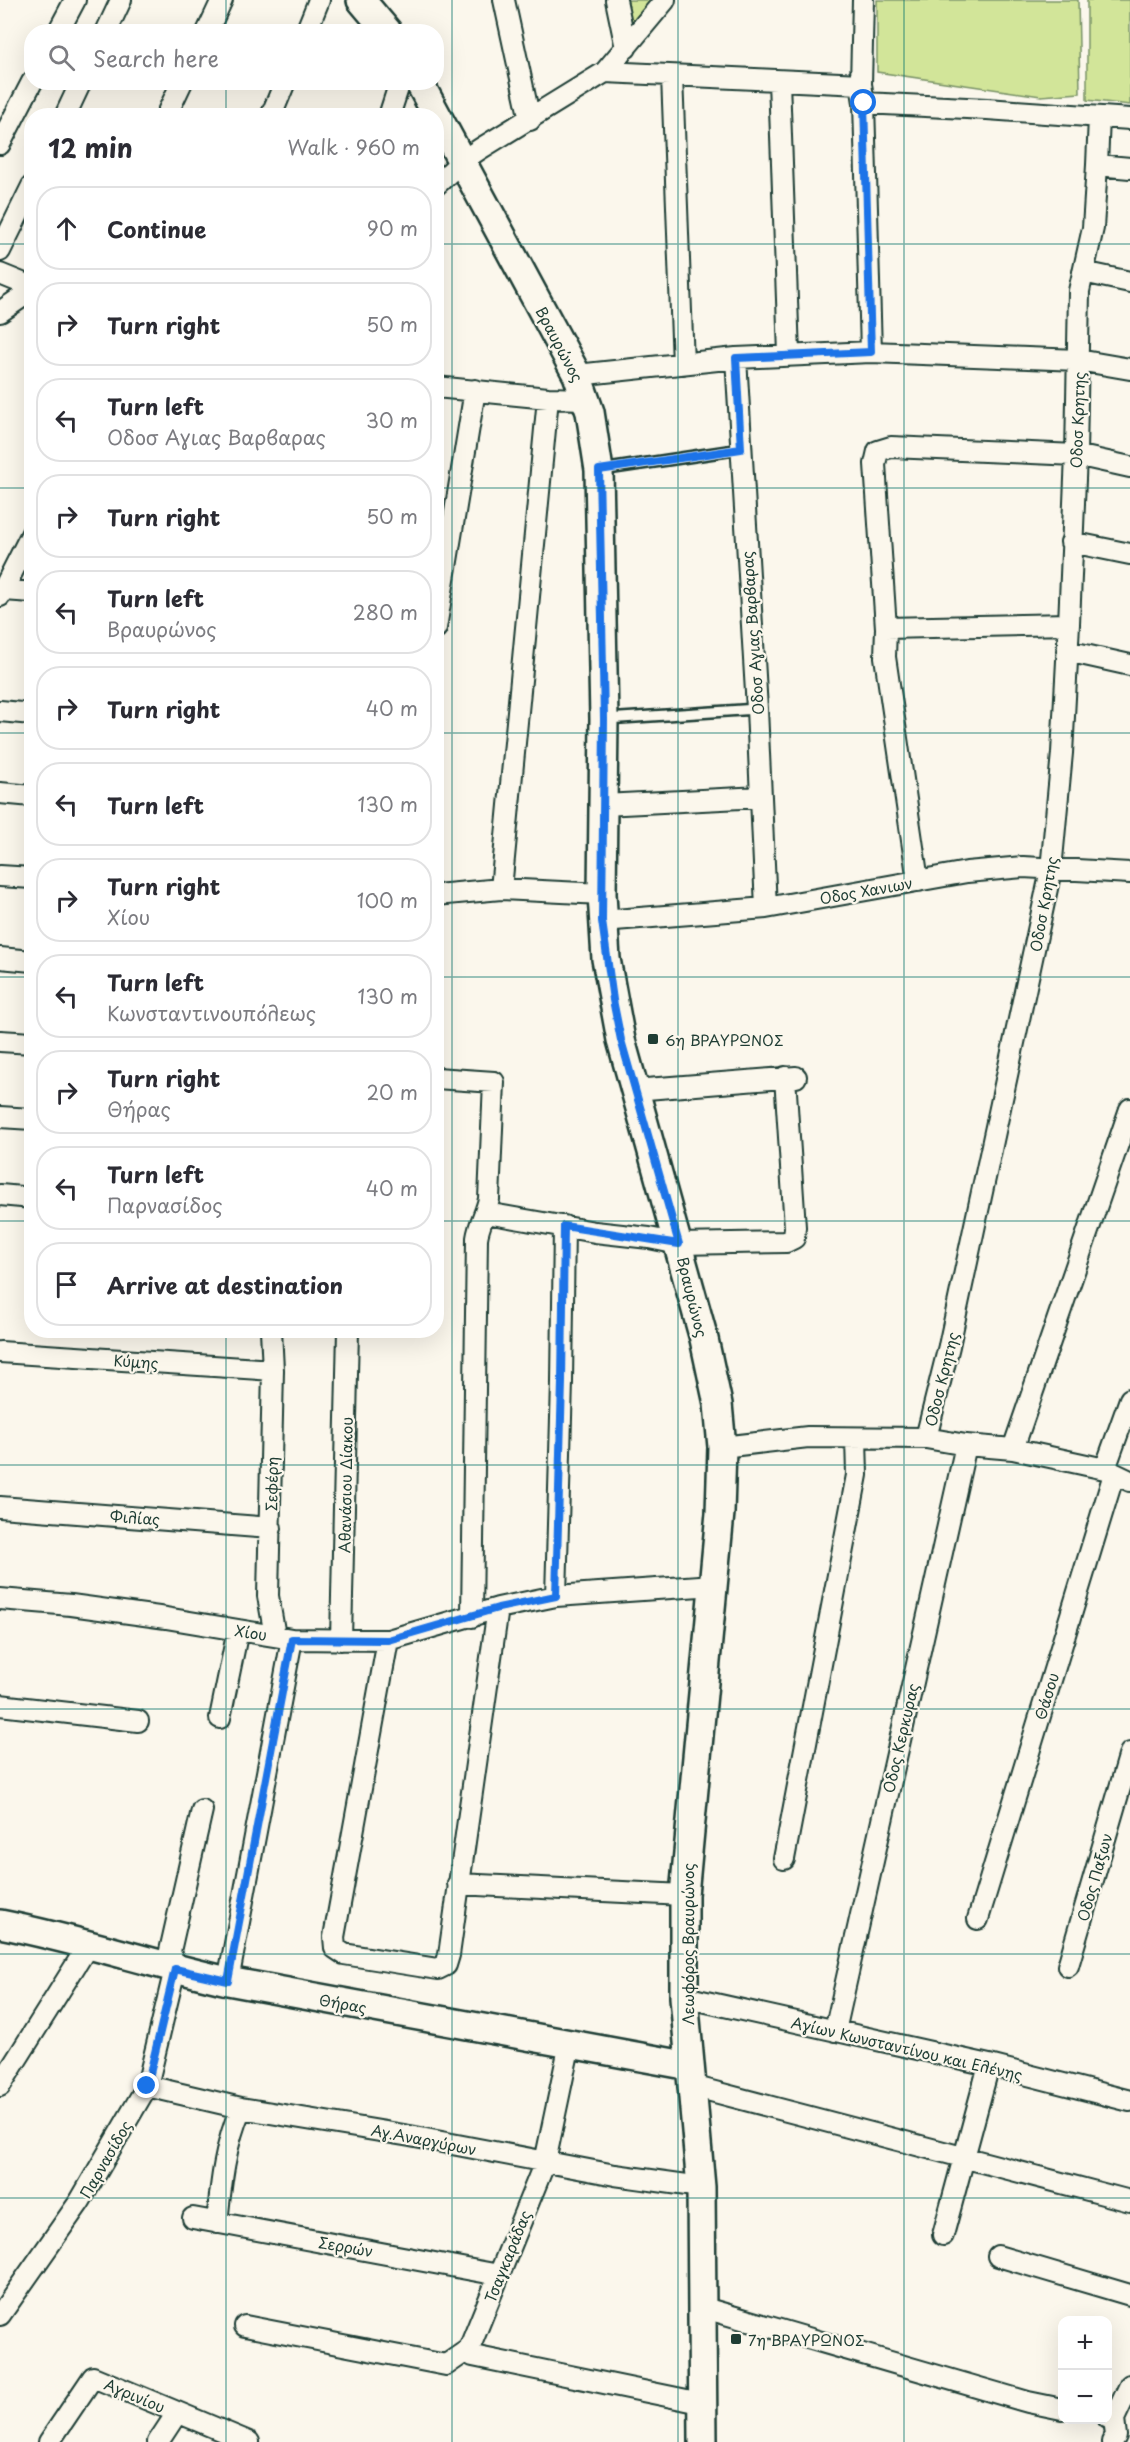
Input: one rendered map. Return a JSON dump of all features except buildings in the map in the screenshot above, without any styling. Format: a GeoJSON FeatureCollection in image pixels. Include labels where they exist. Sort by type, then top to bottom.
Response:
{"type":"FeatureCollection","features":[{"type":"Feature","properties":{"kind":"main road"},"geometry":{"type":"LineString","coordinates":[[361,0],[381,24]]}},
{"type":"Feature","properties":{"kind":"main road","name":"Βραυρώνος"},"geometry":{"type":"LineString","coordinates":[[423,90],[433,108]]}},
{"type":"Feature","properties":{"kind":"main road","name":"Βραυρώνος"},"geometry":{"type":"LineString","coordinates":[[444,129],[582,387],[599,470],[604,719],[602,921],[613,1000],[634,1089],[679,1244],[718,1404],[722,1447]]}},
{"type":"Feature","properties":{"kind":"main road","name":"Λεωφόρος Βραυρώνος"},"geometry":{"type":"LineString","coordinates":[[703,2442],[701,2187],[684,1997],[684,1895],[714,1585],[720,1513],[722,1447]]}},
{"type":"Feature","properties":{"kind":"main road","name":"Θήρας"},"geometry":{"type":"LineString","coordinates":[[0,1924],[89,1944],[175,1969],[228,1981],[570,2043],[691,2076]]}},
{"type":"Feature","properties":{"kind":"street"},"geometry":{"type":"LineString","coordinates":[[62,24],[75,0]]}},
{"type":"Feature","properties":{"kind":"street"},"geometry":{"type":"LineString","coordinates":[[110,24],[121,0]]}},
{"type":"Feature","properties":{"kind":"street"},"geometry":{"type":"LineString","coordinates":[[211,24],[222,0]]}},
{"type":"Feature","properties":{"kind":"street"},"geometry":{"type":"LineString","coordinates":[[309,24],[319,0]]}},
{"type":"Feature","properties":{"kind":"street"},"geometry":{"type":"LineString","coordinates":[[504,0],[530,120]]}},
{"type":"Feature","properties":{"kind":"street"},"geometry":{"type":"LineString","coordinates":[[616,0],[626,48]]}},
{"type":"Feature","properties":{"kind":"street"},"geometry":{"type":"LineString","coordinates":[[444,178],[462,162],[605,72],[665,0]]}},
{"type":"Feature","properties":{"kind":"street"},"geometry":{"type":"LineString","coordinates":[[863,0],[863,94],[871,352]]}},
{"type":"Feature","properties":{"kind":"street"},"geometry":{"type":"LineString","coordinates":[[605,72],[779,81],[987,109],[1130,119]]}},
{"type":"Feature","properties":{"kind":"street"},"geometry":{"type":"LineString","coordinates":[[672,76],[683,364]]}},
{"type":"Feature","properties":{"kind":"street"},"geometry":{"type":"LineString","coordinates":[[779,81],[789,354]]}},
{"type":"Feature","properties":{"kind":"street"},"geometry":{"type":"LineString","coordinates":[[0,144],[28,90]]}},
{"type":"Feature","properties":{"kind":"street"},"geometry":{"type":"LineString","coordinates":[[69,108],[77,90]]}},
{"type":"Feature","properties":{"kind":"street"},"geometry":{"type":"LineString","coordinates":[[170,108],[178,90]]}},
{"type":"Feature","properties":{"kind":"street"},"geometry":{"type":"LineString","coordinates":[[274,108],[282,90]]}},
{"type":"Feature","properties":{"kind":"street"},"geometry":{"type":"LineString","coordinates":[[392,108],[397,90]]}},
{"type":"Feature","properties":{"kind":"street","name":"Οδοσ Κρητης"},"geometry":{"type":"LineString","coordinates":[[926,1438],[952,1335],[1051,870],[1062,753],[1069,624],[1076,455],[1079,291],[1093,228],[1099,117]]}},
{"type":"Feature","properties":{"kind":"street"},"geometry":{"type":"LineString","coordinates":[[1097,165],[1130,168]]}},
{"type":"Feature","properties":{"kind":"street"},"geometry":{"type":"LineString","coordinates":[[0,251],[24,202]]}},
{"type":"Feature","properties":{"kind":"street"},"geometry":{"type":"LineString","coordinates":[[1083,272],[1130,282]]}},
{"type":"Feature","properties":{"kind":"street"},"geometry":{"type":"LineString","coordinates":[[0,274],[24,284]]}},
{"type":"Feature","properties":{"kind":"street"},"geometry":{"type":"LineString","coordinates":[[0,312],[24,294]]}},
{"type":"Feature","properties":{"kind":"street"},"geometry":{"type":"LineString","coordinates":[[444,388],[548,398],[582,387],[683,364],[789,354],[871,352],[1078,360],[1130,369]]}},
{"type":"Feature","properties":{"kind":"street","name":"Οδοσ Αγιας Βαρβαρας"},"geometry":{"type":"LineString","coordinates":[[736,358],[757,709],[766,908]]}},
{"type":"Feature","properties":{"kind":"street"},"geometry":{"type":"LineString","coordinates":[[444,579],[475,390]]}},
{"type":"Feature","properties":{"kind":"street"},"geometry":{"type":"LineString","coordinates":[[501,889],[548,398]]}},
{"type":"Feature","properties":{"kind":"street"},"geometry":{"type":"LineString","coordinates":[[918,881],[885,657],[886,628],[875,464],[878,451],[891,447],[1076,455],[1130,467]]}},
{"type":"Feature","properties":{"kind":"street"},"geometry":{"type":"LineString","coordinates":[[1071,542],[1130,554]]}},
{"type":"Feature","properties":{"kind":"street"},"geometry":{"type":"LineString","coordinates":[[24,549],[2,593],[24,592]]}},
{"type":"Feature","properties":{"kind":"street"},"geometry":{"type":"LineString","coordinates":[[886,628],[1069,624]]}},
{"type":"Feature","properties":{"kind":"street"},"geometry":{"type":"LineString","coordinates":[[1067,651],[1130,665]]}},
{"type":"Feature","properties":{"kind":"street"},"geometry":{"type":"LineString","coordinates":[[0,711],[24,713]]}},
{"type":"Feature","properties":{"kind":"street"},"geometry":{"type":"LineString","coordinates":[[0,793],[24,795]]}},
{"type":"Feature","properties":{"kind":"street"},"geometry":{"type":"LineString","coordinates":[[603,805],[761,797]]}},
{"type":"Feature","properties":{"kind":"street","name":"Οδος Χανιων"},"geometry":{"type":"LineString","coordinates":[[602,921],[766,908],[968,872],[1023,867],[1130,873]]}},
{"type":"Feature","properties":{"kind":"street"},"geometry":{"type":"LineString","coordinates":[[0,876],[24,878]]}},
{"type":"Feature","properties":{"kind":"street"},"geometry":{"type":"LineString","coordinates":[[444,894],[501,889],[602,894]]}},
{"type":"Feature","properties":{"kind":"street"},"geometry":{"type":"LineString","coordinates":[[0,958],[24,960]]}},
{"type":"Feature","properties":{"kind":"street"},"geometry":{"type":"LineString","coordinates":[[0,1041],[24,1042]]}},
{"type":"Feature","properties":{"kind":"street"},"geometry":{"type":"LineString","coordinates":[[486,1213],[679,1244],[786,1242],[794,1238],[791,1077],[634,1089]]}},
{"type":"Feature","properties":{"kind":"street"},"geometry":{"type":"LineString","coordinates":[[444,1079],[494,1082],[489,1199],[486,1213],[479,1225],[477,1238],[472,1617]]}},
{"type":"Feature","properties":{"kind":"street"},"geometry":{"type":"LineString","coordinates":[[1013,1449],[1130,1109]]}},
{"type":"Feature","properties":{"kind":"street"},"geometry":{"type":"LineString","coordinates":[[0,1117],[24,1118]]}},
{"type":"Feature","properties":{"kind":"street"},"geometry":{"type":"LineString","coordinates":[[0,1195],[24,1196]]}},
{"type":"Feature","properties":{"kind":"street"},"geometry":{"type":"LineString","coordinates":[[556,1596],[564,1226]]}},
{"type":"Feature","properties":{"kind":"street","name":"Σεφέρη"},"geometry":{"type":"LineString","coordinates":[[271,1338],[271,1528],[268,1596],[283,1638]]}},
{"type":"Feature","properties":{"kind":"street","name":"Αθανάσιου Δίακου"},"geometry":{"type":"LineString","coordinates":[[341,1640],[348,1338]]}},
{"type":"Feature","properties":{"kind":"street","name":"Κύμης"},"geometry":{"type":"LineString","coordinates":[[0,1353],[273,1370]]}},
{"type":"Feature","properties":{"kind":"street","name":"Θάσου"},"geometry":{"type":"LineString","coordinates":[[978,1919],[1116,1475],[1130,1399]]}},
{"type":"Feature","properties":{"kind":"street"},"geometry":{"type":"LineString","coordinates":[[722,1447],[808,1437],[926,1438],[966,1445],[1013,1449],[1116,1475]]}},
{"type":"Feature","properties":{"kind":"street"},"geometry":{"type":"LineString","coordinates":[[784,1859],[857,1475],[856,1438]]}},
{"type":"Feature","properties":{"kind":"street","name":"Οδος Κερκυρας"},"geometry":{"type":"LineString","coordinates":[[835,2031],[966,1445]]}},
{"type":"Feature","properties":{"kind":"street","name":"Φιλίας"},"geometry":{"type":"LineString","coordinates":[[0,1507],[271,1528]]}},
{"type":"Feature","properties":{"kind":"street","name":"Χίου"},"geometry":{"type":"LineString","coordinates":[[0,1599],[83,1607],[283,1638],[388,1640],[498,1608],[556,1596],[714,1585]]}},
{"type":"Feature","properties":{"kind":"street"},"geometry":{"type":"LineString","coordinates":[[388,1640],[334,1937],[336,1947],[344,1954],[438,1969],[446,1965],[449,1955],[498,1608]]}},
{"type":"Feature","properties":{"kind":"street"},"geometry":{"type":"LineString","coordinates":[[220,1718],[238,1630]]}},
{"type":"Feature","properties":{"kind":"street"},"geometry":{"type":"LineString","coordinates":[[228,1981],[283,1638]]}},
{"type":"Feature","properties":{"kind":"street"},"geometry":{"type":"LineString","coordinates":[[0,1705],[138,1722]]}},
{"type":"Feature","properties":{"kind":"street","name":"Οδος Παξων"},"geometry":{"type":"LineString","coordinates":[[1068,1966],[1130,1753]]}},
{"type":"Feature","properties":{"kind":"street","name":"Παρνασίδος"},"geometry":{"type":"LineString","coordinates":[[0,2315],[80,2200],[147,2086],[175,1969],[170,1951],[201,1810]]}},
{"type":"Feature","properties":{"kind":"street"},"geometry":{"type":"LineString","coordinates":[[458,1884],[684,1895]]}},
{"type":"Feature","properties":{"kind":"street"},"geometry":{"type":"LineString","coordinates":[[0,2086],[89,1944]]}},
{"type":"Feature","properties":{"kind":"street","name":"Αγίων Κωνσταντίνου και Ελένης"},"geometry":{"type":"LineString","coordinates":[[684,1997],[989,2065],[1130,2100]]}},
{"type":"Feature","properties":{"kind":"street","name":"Τσαγκαράδας"},"geometry":{"type":"LineString","coordinates":[[469,2349],[545,2162],[570,2043]]}},
{"type":"Feature","properties":{"kind":"street"},"geometry":{"type":"LineString","coordinates":[[943,2235],[989,2065]]}},
{"type":"Feature","properties":{"kind":"street"},"geometry":{"type":"LineString","coordinates":[[691,2076],[963,2158],[1130,2201]]}},
{"type":"Feature","properties":{"kind":"street","name":"Αγ.Αναργύρων"},"geometry":{"type":"LineString","coordinates":[[147,2086],[241,2108],[701,2187]]}},
{"type":"Feature","properties":{"kind":"street"},"geometry":{"type":"LineString","coordinates":[[217,2223],[222,2174],[232,2128],[241,2108]]}},
{"type":"Feature","properties":{"kind":"street","name":"Σερρών"},"geometry":{"type":"LineString","coordinates":[[193,2218],[499,2275]]}},
{"type":"Feature","properties":{"kind":"street"},"geometry":{"type":"LineString","coordinates":[[998,2256],[1130,2295]]}},
{"type":"Feature","properties":{"kind":"street"},"geometry":{"type":"LineString","coordinates":[[701,2307],[1028,2402],[1058,2408]]}},
{"type":"Feature","properties":{"kind":"street"},"geometry":{"type":"LineString","coordinates":[[245,2326],[446,2365],[469,2349],[473,2356],[701,2403]]}},
{"type":"Feature","properties":{"kind":"street","name":"Αγρινίου"},"geometry":{"type":"LineString","coordinates":[[49,2442],[93,2378],[249,2442]]}},
{"type":"Feature","properties":{"kind":"street"},"geometry":{"type":"LineString","coordinates":[[1112,2417],[1130,2385]]}},
{"type":"Feature","properties":{"kind":"street"},"geometry":{"type":"LineString","coordinates":[[158,2442],[177,2413]]}},
{"type":"Feature","properties":{"kind":"street"},"geometry":{"type":"LineString","coordinates":[[1112,2422],[1116,2436],[1112,2442]]}},
{"type":"Feature","properties":{"kind":"lane"},"geometry":{"type":"LineString","coordinates":[[599,470],[741,449]]}},
{"type":"Feature","properties":{"kind":"lane"},"geometry":{"type":"LineString","coordinates":[[604,719],[757,709]]}},
{"type":"Feature","properties":{"kind":"green space"},"geometry":{"type":"Polygon","coordinates":[[[627,0],[651,0],[631,23],[627,0]]]}},
{"type":"Feature","properties":{"kind":"green space"},"geometry":{"type":"Polygon","coordinates":[[[877,0],[1078,0],[1080,93],[1041,96],[877,72],[877,0]]]}},
{"type":"Feature","properties":{"kind":"green space"},"geometry":{"type":"Polygon","coordinates":[[[1087,0],[1130,0],[1130,105],[1087,100],[1087,0]]]}},
{"type":"Feature","properties":{"kind":"place","name":"6η ΒΡΑΥΡΩΝΟΣ"},"geometry":{"type":"Point","coordinates":[653,1039]}},
{"type":"Feature","properties":{"kind":"place","name":"7η ΒΡΑΥΡΩΝΟΣ"},"geometry":{"type":"Point","coordinates":[736,2339]}},
{"type":"Feature","properties":{"kind":"route"},"geometry":{"type":"LineString","coordinates":[[147,2086],[175,1969],[228,1981],[292,1639],[388,1640],[498,1608],[556,1596],[564,1226],[679,1244],[621,1040],[606,959],[602,921],[604,719],[599,470],[741,449],[736,358],[871,352],[864,103]]}}]}
